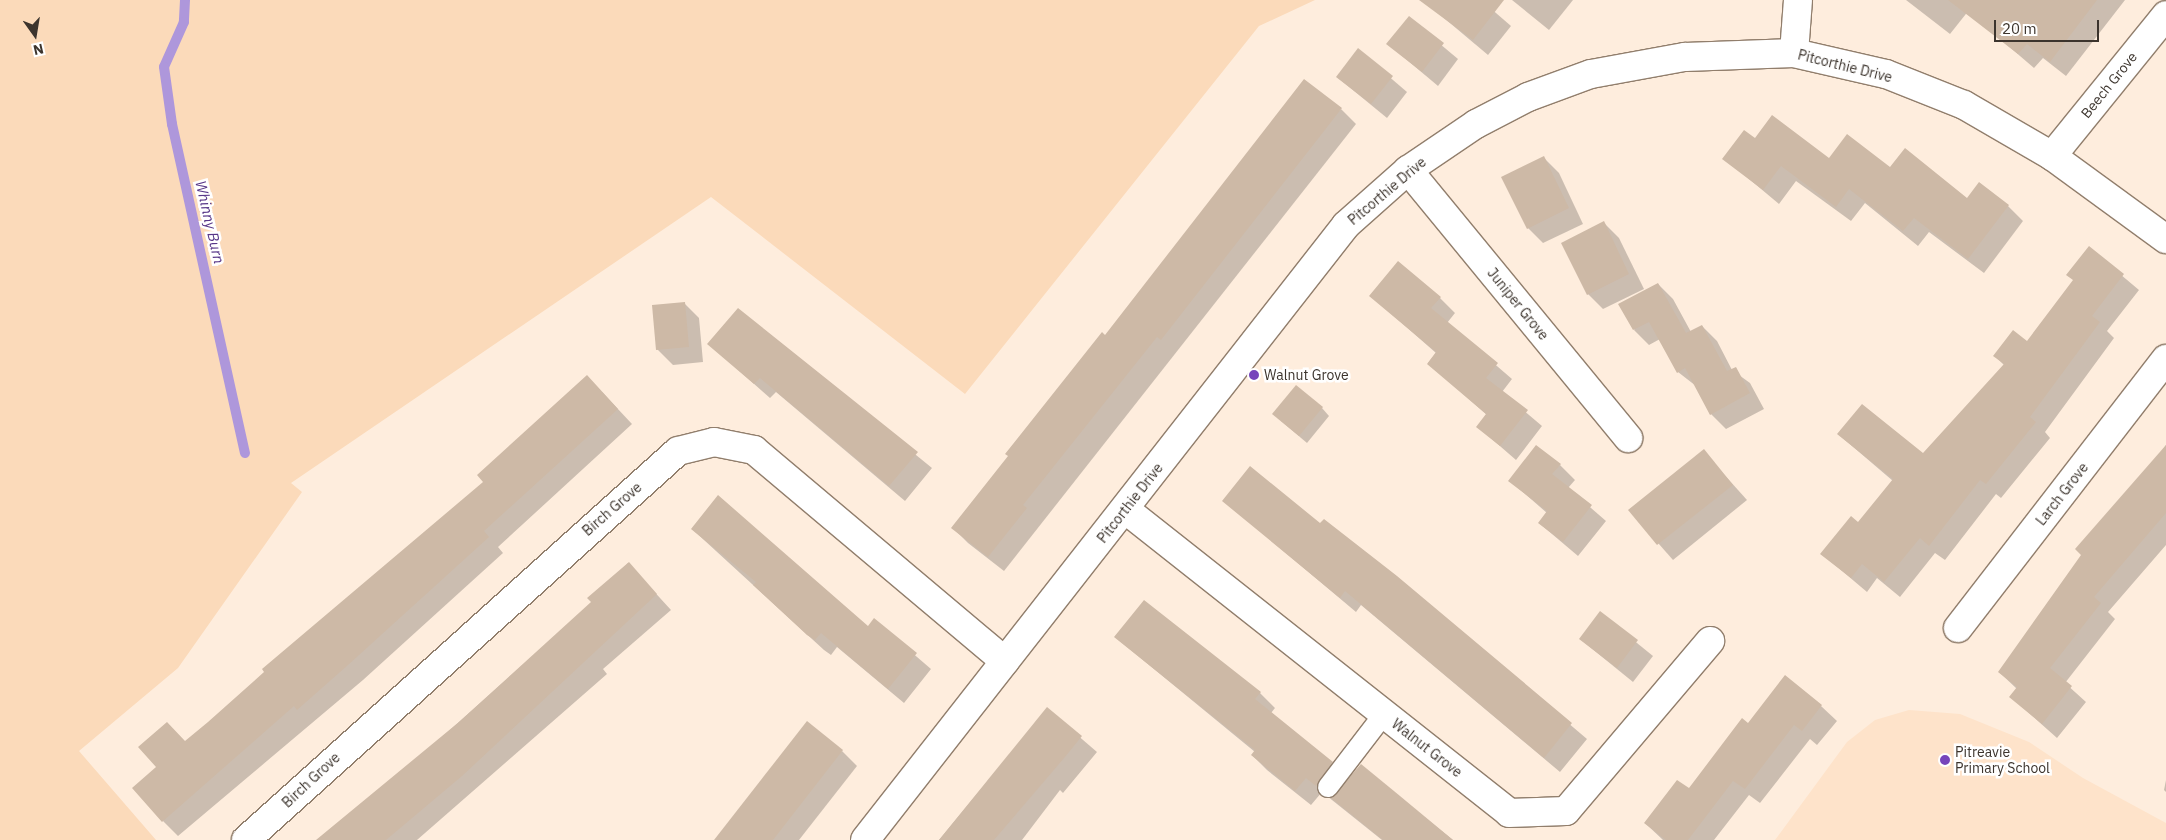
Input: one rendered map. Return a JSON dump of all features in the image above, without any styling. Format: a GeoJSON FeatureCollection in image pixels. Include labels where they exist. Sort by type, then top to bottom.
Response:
{"type":"FeatureCollection","features":[{"type":"Feature","properties":{"kind":"street"},"geometry":{"type":"LineString","coordinates":[[1794,53],[1798,0]]}},
{"type":"Feature","properties":{"kind":"street","name":"Beech Grove"},"geometry":{"type":"LineString","coordinates":[[2052,156],[2166,15]]}},
{"type":"Feature","properties":{"kind":"street","name":"Pitcorthie Drive"},"geometry":{"type":"LineString","coordinates":[[865,840],[1126,510],[1346,225],[1408,170],[1476,124],[1528,96],[1591,74],[1685,57],[1794,53],[1886,74],[1964,105],[2052,156],[2166,239]]}},
{"type":"Feature","properties":{"kind":"street","name":"Juniper Grove"},"geometry":{"type":"LineString","coordinates":[[1408,170],[1628,438]]}},
{"type":"Feature","properties":{"kind":"street","name":"Larch Grove"},"geometry":{"type":"LineString","coordinates":[[1958,628],[2166,359]]}},
{"type":"Feature","properties":{"kind":"street","name":"Birch Grove"},"geometry":{"type":"LineString","coordinates":[[246,840],[678,451],[714,442],[754,450],[1005,661]]}},
{"type":"Feature","properties":{"kind":"street","name":"Walnut Grove"},"geometry":{"type":"LineString","coordinates":[[1126,510],[1509,813],[1566,811],[1710,641]]}},
{"type":"Feature","properties":{"kind":"lane"},"geometry":{"type":"LineString","coordinates":[[1328,787],[1384,714]]}},
{"type":"Feature","properties":{"kind":"shaded area"},"geometry":{"type":"Polygon","coordinates":[[[0,0],[1315,0],[1259,26],[965,394],[711,197],[291,483],[302,492],[178,668],[79,751],[156,840],[0,840],[0,0]]]}},
{"type":"Feature","properties":{"kind":"shaded area","name":"Pitreavie Primary School"},"geometry":{"type":"Polygon","coordinates":[[[1909,710],[1960,714],[2029,742],[2083,778],[2166,823],[2166,840],[1775,840],[1847,742],[1875,720],[1909,710]]]}},
{"type":"Feature","properties":{"kind":"building"},"geometry":{"type":"Polygon","coordinates":[[[1419,0],[1504,0],[1473,40],[1419,0]]]}},
{"type":"Feature","properties":{"kind":"building"},"geometry":{"type":"Polygon","coordinates":[[[1948,0],[2097,0],[2050,62],[2027,44],[2018,54],[1948,0]]]}},
{"type":"Feature","properties":{"kind":"building"},"geometry":{"type":"Polygon","coordinates":[[[1409,16],[1444,43],[1422,72],[1386,44],[1409,16]]]}},
{"type":"Feature","properties":{"kind":"building"},"geometry":{"type":"Polygon","coordinates":[[[1358,48],[1393,76],[1371,104],[1336,77],[1358,48]]]}},
{"type":"Feature","properties":{"kind":"building"},"geometry":{"type":"Polygon","coordinates":[[[1304,79],[1342,108],[1161,340],[1157,337],[1023,505],[1027,508],[988,557],[951,528],[1008,456],[1005,454],[1102,332],[1105,335],[1304,79]]]}},
{"type":"Feature","properties":{"kind":"building"},"geometry":{"type":"Polygon","coordinates":[[[1772,115],[1829,158],[1847,134],[1890,167],[1905,148],[1967,198],[1979,182],[2009,205],[1968,259],[1914,218],[1903,231],[1849,189],[1836,207],[1781,166],[1763,190],[1722,159],[1744,130],[1755,138],[1772,115]]]}},
{"type":"Feature","properties":{"kind":"building"},"geometry":{"type":"Polygon","coordinates":[[[1544,156],[1569,208],[1527,229],[1501,177],[1544,156]]]}},
{"type":"Feature","properties":{"kind":"building"},"geometry":{"type":"Polygon","coordinates":[[[1604,221],[1629,274],[1587,295],[1561,243],[1604,221]]]}},
{"type":"Feature","properties":{"kind":"building"},"geometry":{"type":"Polygon","coordinates":[[[2089,246],[2124,274],[2092,316],[2100,322],[2030,417],[2036,422],[1986,484],[1980,480],[1929,546],[1920,538],[1884,582],[1862,564],[1851,578],[1820,554],[1851,516],[1858,522],[1893,479],[1837,434],[1862,404],[1923,453],[2004,364],[1993,356],[2013,330],[2027,341],[2073,280],[2066,275],[2089,246]]]}},
{"type":"Feature","properties":{"kind":"building"},"geometry":{"type":"Polygon","coordinates":[[[1398,261],[1441,297],[1431,308],[1498,363],[1486,378],[1528,410],[1500,446],[1476,427],[1486,414],[1427,364],[1436,352],[1369,296],[1398,261]]]}},
{"type":"Feature","properties":{"kind":"building"},"geometry":{"type":"Polygon","coordinates":[[[1658,283],[1686,333],[1702,325],[1727,371],[1736,367],[1750,393],[1710,415],[1685,368],[1677,373],[1649,322],[1633,330],[1618,304],[1658,283]]]}},
{"type":"Feature","properties":{"kind":"building"},"geometry":{"type":"Polygon","coordinates":[[[685,302],[689,347],[656,350],[652,305],[685,302]]]}},
{"type":"Feature","properties":{"kind":"building"},"geometry":{"type":"Polygon","coordinates":[[[738,308],[918,452],[889,486],[760,378],[754,384],[707,344],[738,308]]]}},
{"type":"Feature","properties":{"kind":"building"},"geometry":{"type":"Polygon","coordinates":[[[587,375],[618,409],[484,531],[489,537],[348,665],[297,710],[294,706],[162,822],[132,788],[156,767],[138,747],[167,722],[185,741],[208,722],[264,672],[262,669],[483,482],[477,475],[587,375]]]}},
{"type":"Feature","properties":{"kind":"building"},"geometry":{"type":"Polygon","coordinates":[[[1296,385],[1323,407],[1299,436],[1272,414],[1296,385]]]}},
{"type":"Feature","properties":{"kind":"building"},"geometry":{"type":"Polygon","coordinates":[[[1536,445],[1561,464],[1552,474],[1592,505],[1563,542],[1538,523],[1547,511],[1508,481],[1536,445]]]}},
{"type":"Feature","properties":{"kind":"building"},"geometry":{"type":"Polygon","coordinates":[[[2166,445],[2166,513],[2094,597],[2101,603],[2050,668],[2072,686],[2042,724],[2009,697],[2017,687],[1998,672],[2081,555],[2075,549],[2166,445]]]}},
{"type":"Feature","properties":{"kind":"building"},"geometry":{"type":"Polygon","coordinates":[[[1704,449],[1733,485],[1657,545],[1628,510],[1704,449]]]}},
{"type":"Feature","properties":{"kind":"building"},"geometry":{"type":"Polygon","coordinates":[[[1250,466],[1320,523],[1324,519],[1397,576],[1572,723],[1544,758],[1345,591],[1340,598],[1222,501],[1250,466]]]}},
{"type":"Feature","properties":{"kind":"building"},"geometry":{"type":"Polygon","coordinates":[[[718,495],[868,626],[874,618],[917,653],[888,689],[821,633],[815,640],[807,635],[753,585],[756,582],[691,529],[718,495]]]}},
{"type":"Feature","properties":{"kind":"building"},"geometry":{"type":"Polygon","coordinates":[[[629,562],[657,594],[462,776],[386,840],[316,840],[459,722],[591,602],[587,598],[629,562]]]}},
{"type":"Feature","properties":{"kind":"building"},"geometry":{"type":"Polygon","coordinates":[[[1144,600],[1261,692],[1255,699],[1333,762],[1316,786],[1306,778],[1295,791],[1251,755],[1255,750],[1114,637],[1144,600]]]}},
{"type":"Feature","properties":{"kind":"building"},"geometry":{"type":"Polygon","coordinates":[[[1600,611],[1638,640],[1617,668],[1579,639],[1600,611]]]}},
{"type":"Feature","properties":{"kind":"building"},"geometry":{"type":"Polygon","coordinates":[[[1785,675],[1822,705],[1802,731],[1794,725],[1745,789],[1733,781],[1688,840],[1666,840],[1644,823],[1677,780],[1689,788],[1742,718],[1748,723],[1785,675]]]}},
{"type":"Feature","properties":{"kind":"building"},"geometry":{"type":"Polygon","coordinates":[[[1047,707],[1082,736],[1065,757],[994,840],[939,840],[1047,707]]]}},
{"type":"Feature","properties":{"kind":"building"},"geometry":{"type":"Polygon","coordinates":[[[807,721],[843,750],[773,840],[714,840],[807,721]]]}},
{"type":"Feature","properties":{"kind":"building"},"geometry":{"type":"Polygon","coordinates":[[[1361,764],[1453,840],[1383,840],[1331,798],[1361,764]]]}},
{"type":"Feature","properties":{"kind":"waterway","name":"Whinny Burn"},"geometry":{"type":"LineString","coordinates":[[185,0],[184,22],[164,67],[172,124],[245,453]]}},
{"type":"Feature","properties":{"kind":"place","name":"Walnut Grove"},"geometry":{"type":"Point","coordinates":[1254,375]}},
{"type":"Feature","properties":{"kind":"place","name":"Pitreavie Primary School"},"geometry":{"type":"Point","coordinates":[1945,760]}}]}
